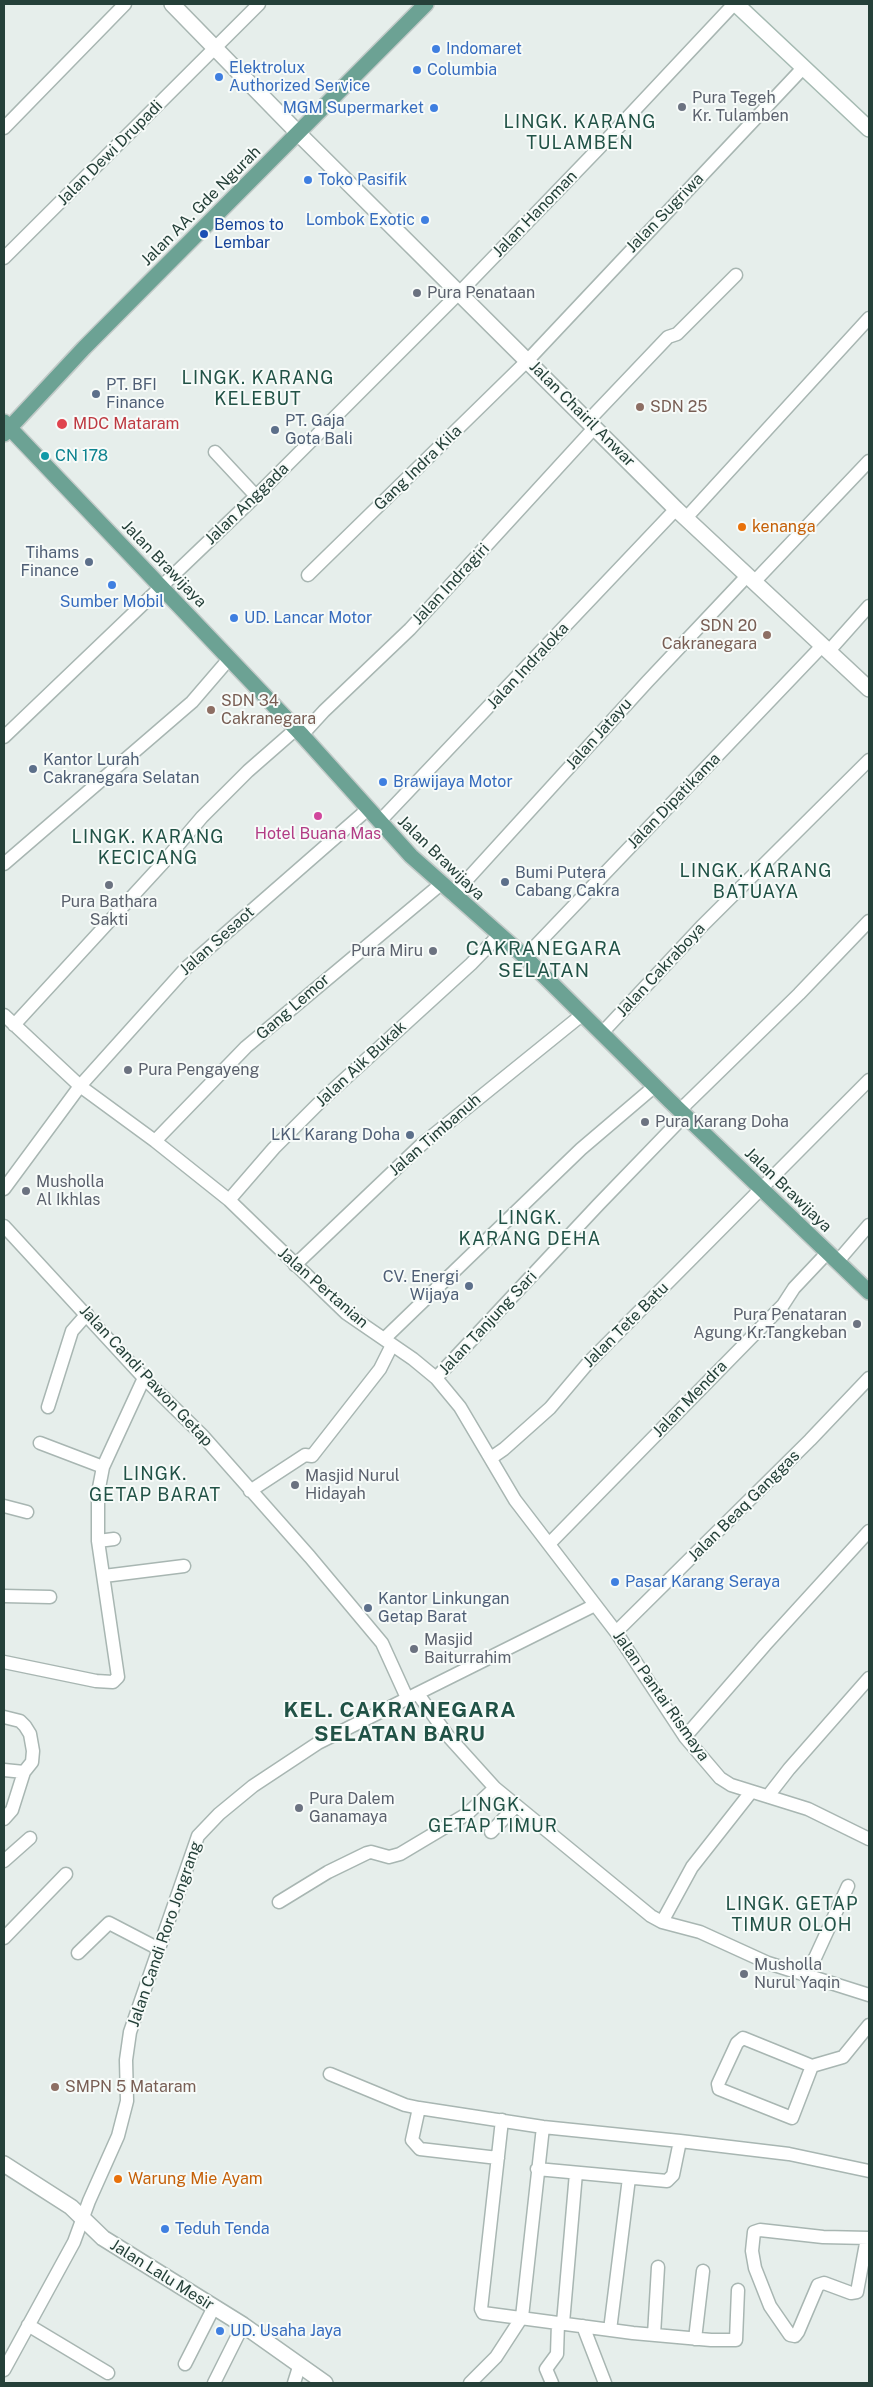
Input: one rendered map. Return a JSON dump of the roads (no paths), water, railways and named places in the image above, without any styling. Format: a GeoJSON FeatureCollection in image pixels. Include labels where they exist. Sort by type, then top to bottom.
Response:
{"type":"FeatureCollection","features":[{"type":"Feature","properties":{"kind":"main road","name":"Jalan AA. Gde Ngurah"},"geometry":{"type":"LineString","coordinates":[[6,428],[426,4]]}},
{"type":"Feature","properties":{"kind":"main road","name":"Jalan Brawijaya"},"geometry":{"type":"LineString","coordinates":[[6,428],[299,732],[379,822],[441,884],[525,957],[682,1113],[869,1292]]}},
{"type":"Feature","properties":{"kind":"street"},"geometry":{"type":"LineString","coordinates":[[4,128],[125,4]]}},
{"type":"Feature","properties":{"kind":"street","name":"Jalan Chairil Anwar"},"geometry":{"type":"LineString","coordinates":[[172,4],[299,134],[681,513],[869,689]]}},
{"type":"Feature","properties":{"kind":"street","name":"Jalan Dewi Drupadi"},"geometry":{"type":"LineString","coordinates":[[4,258],[216,49],[259,4]]}},
{"type":"Feature","properties":{"kind":"street"},"geometry":{"type":"LineString","coordinates":[[735,4],[869,129]]}},
{"type":"Feature","properties":{"kind":"street","name":"Jalan Hanoman"},"geometry":{"type":"LineString","coordinates":[[459,293],[735,4]]}},
{"type":"Feature","properties":{"kind":"street","name":"Jalan Sugriwa"},"geometry":{"type":"LineString","coordinates":[[528,360],[803,68]]}},
{"type":"Feature","properties":{"kind":"street","name":"Jalan Indragiri"},"geometry":{"type":"LineString","coordinates":[[14,1025],[202,818],[248,771],[324,712],[410,628],[668,337],[677,334],[736,275]]}},
{"type":"Feature","properties":{"kind":"street","name":"Jalan Anggada"},"geometry":{"type":"LineString","coordinates":[[4,737],[256,496],[459,293]]}},
{"type":"Feature","properties":{"kind":"street","name":"Jalan Indraloka"},"geometry":{"type":"LineString","coordinates":[[379,822],[869,318]]}},
{"type":"Feature","properties":{"kind":"street","name":"Gang Indra Kila"},"geometry":{"type":"LineString","coordinates":[[308,576],[528,360]]}},
{"type":"Feature","properties":{"kind":"street"},"geometry":{"type":"LineString","coordinates":[[215,452],[256,496]]}},
{"type":"Feature","properties":{"kind":"street","name":"Jalan Jatayu"},"geometry":{"type":"LineString","coordinates":[[453,895],[640,690],[869,461]]}},
{"type":"Feature","properties":{"kind":"street","name":"Jalan Dipatikama"},"geometry":{"type":"LineString","coordinates":[[525,957],[869,606]]}},
{"type":"Feature","properties":{"kind":"street"},"geometry":{"type":"LineString","coordinates":[[4,864],[192,702],[229,659]]}},
{"type":"Feature","properties":{"kind":"street","name":"Jalan Cakraboya"},"geometry":{"type":"LineString","coordinates":[[602,1033],[701,927],[869,760]]}},
{"type":"Feature","properties":{"kind":"street","name":"Jalan Sesaot"},"geometry":{"type":"LineString","coordinates":[[4,1189],[80,1086],[186,968],[368,810]]}},
{"type":"Feature","properties":{"kind":"street","name":"Gang Lemor"},"geometry":{"type":"LineString","coordinates":[[155,1141],[246,1047],[441,884]]}},
{"type":"Feature","properties":{"kind":"street","name":"Jalan Tanjung Sari"},"geometry":{"type":"LineString","coordinates":[[436,1378],[682,1113],[869,921]]}},
{"type":"Feature","properties":{"kind":"street","name":"Jalan Aik Bukak"},"geometry":{"type":"LineString","coordinates":[[229,1200],[274,1148],[325,1097],[471,964],[499,935]]}},
{"type":"Feature","properties":{"kind":"street","name":"Jalan Timbanuh"},"geometry":{"type":"LineString","coordinates":[[295,1265],[421,1145],[583,1014]]}},
{"type":"Feature","properties":{"kind":"street","name":"Jalan Pertanian"},"geometry":{"type":"LineString","coordinates":[[4,1015],[80,1086],[155,1141],[229,1200],[346,1313],[436,1378],[460,1408],[515,1500],[595,1605]]}},
{"type":"Feature","properties":{"kind":"street","name":"Jalan Tete Batu"},"geometry":{"type":"LineString","coordinates":[[491,1458],[550,1408],[588,1363],[869,1080]]}},
{"type":"Feature","properties":{"kind":"street"},"geometry":{"type":"LineString","coordinates":[[250,1490],[305,1454],[312,1456],[380,1369],[388,1342],[581,1149],[655,1086]]}},
{"type":"Feature","properties":{"kind":"street","name":"Jalan Mendra"},"geometry":{"type":"LineString","coordinates":[[549,1544],[783,1305],[794,1288],[869,1225]]}},
{"type":"Feature","properties":{"kind":"street","name":"Jalan Candi Pawon Getap"},"geometry":{"type":"LineString","coordinates":[[4,1226],[144,1378],[202,1435],[310,1557],[382,1643],[412,1696],[495,1788],[614,1888],[662,1922]]}},
{"type":"Feature","properties":{"kind":"street"},"geometry":{"type":"LineString","coordinates":[[48,1407],[72,1331],[87,1314]]}},
{"type":"Feature","properties":{"kind":"street"},"geometry":{"type":"LineString","coordinates":[[4,1662],[96,1682],[113,1682],[116,1680],[119,1673],[105,1597],[104,1576],[98,1541],[97,1502],[103,1467],[144,1378]]}},
{"type":"Feature","properties":{"kind":"street","name":"Jalan Beaq Ganggas"},"geometry":{"type":"LineString","coordinates":[[616,1632],[810,1440],[869,1378]]}},
{"type":"Feature","properties":{"kind":"street"},"geometry":{"type":"LineString","coordinates":[[40,1443],[103,1467]]}},
{"type":"Feature","properties":{"kind":"street"},"geometry":{"type":"LineString","coordinates":[[4,1506],[27,1512]]}},
{"type":"Feature","properties":{"kind":"street"},"geometry":{"type":"LineString","coordinates":[[685,1737],[765,1645],[869,1531]]}},
{"type":"Feature","properties":{"kind":"street"},"geometry":{"type":"LineString","coordinates":[[98,1541],[114,1539]]}},
{"type":"Feature","properties":{"kind":"street"},"geometry":{"type":"LineString","coordinates":[[104,1576],[184,1566]]}},
{"type":"Feature","properties":{"kind":"street"},"geometry":{"type":"LineString","coordinates":[[4,1596],[50,1597]]}},
{"type":"Feature","properties":{"kind":"street","name":"Jalan Pantai Rismaya"},"geometry":{"type":"LineString","coordinates":[[595,1605],[616,1632],[685,1737],[720,1778],[731,1785],[808,1810],[867,1834]]}},
{"type":"Feature","properties":{"kind":"street","name":"Jalan Candi Roro Jongrang"},"geometry":{"type":"LineString","coordinates":[[4,2370],[74,2242],[82,2218],[124,2120],[127,2100],[126,2060],[130,2032],[160,1949],[195,1841],[209,1824],[230,1804],[284,1764],[318,1742],[595,1605]]}},
{"type":"Feature","properties":{"kind":"street"},"geometry":{"type":"LineString","coordinates":[[768,1796],[788,1769],[869,1678]]}},
{"type":"Feature","properties":{"kind":"street"},"geometry":{"type":"LineString","coordinates":[[4,1717],[20,1721],[30,1734],[32,1762],[24,1772],[12,1810],[4,1819]]}},
{"type":"Feature","properties":{"kind":"street"},"geometry":{"type":"LineString","coordinates":[[4,1770],[24,1772]]}},
{"type":"Feature","properties":{"kind":"street"},"geometry":{"type":"LineString","coordinates":[[279,1902],[328,1872],[366,1853],[371,1852],[389,1857],[400,1854],[467,1814],[495,1788]]}},
{"type":"Feature","properties":{"kind":"street"},"geometry":{"type":"LineString","coordinates":[[751,1792],[692,1867],[662,1922],[700,1932],[768,1963],[805,1973],[869,1995]]}},
{"type":"Feature","properties":{"kind":"street"},"geometry":{"type":"LineString","coordinates":[[491,1832],[515,1806]]}},
{"type":"Feature","properties":{"kind":"street"},"geometry":{"type":"LineString","coordinates":[[4,1861],[30,1838]]}},
{"type":"Feature","properties":{"kind":"street"},"geometry":{"type":"LineString","coordinates":[[4,1938],[66,1874]]}},
{"type":"Feature","properties":{"kind":"street"},"geometry":{"type":"LineString","coordinates":[[805,1973],[815,1958],[848,1886]]}},
{"type":"Feature","properties":{"kind":"street"},"geometry":{"type":"LineString","coordinates":[[78,1953],[109,1923],[160,1949]]}},
{"type":"Feature","properties":{"kind":"street"},"geometry":{"type":"LineString","coordinates":[[812,2066],[792,2118],[718,2089],[718,2084],[733,2051],[743,2038],[812,2066],[843,2057],[868,2031]]}},
{"type":"Feature","properties":{"kind":"street"},"geometry":{"type":"LineString","coordinates":[[330,2074],[405,2105],[419,2108],[543,2127],[789,2154],[869,2171]]}},
{"type":"Feature","properties":{"kind":"street"},"geometry":{"type":"LineString","coordinates":[[419,2108],[412,2140],[420,2148],[498,2158]]}},
{"type":"Feature","properties":{"kind":"street"},"geometry":{"type":"LineString","coordinates":[[502,2120],[481,2311],[486,2314],[522,2317],[610,2330],[695,2339],[736,2340],[738,2290]]}},
{"type":"Feature","properties":{"kind":"street"},"geometry":{"type":"LineString","coordinates":[[470,2383],[500,2352],[522,2317],[543,2127]]}},
{"type":"Feature","properties":{"kind":"street"},"geometry":{"type":"LineString","coordinates":[[537,2169],[667,2182],[675,2168],[680,2141]]}},
{"type":"Feature","properties":{"kind":"street","name":"Jalan Lalu Mesir"},"geometry":{"type":"LineString","coordinates":[[4,2164],[71,2207],[102,2238],[243,2325],[299,2367],[325,2383]]}},
{"type":"Feature","properties":{"kind":"street"},"geometry":{"type":"LineString","coordinates":[[552,2383],[546,2369],[557,2354],[576,2173]]}},
{"type":"Feature","properties":{"kind":"street"},"geometry":{"type":"LineString","coordinates":[[610,2330],[629,2178]]}},
{"type":"Feature","properties":{"kind":"street"},"geometry":{"type":"LineString","coordinates":[[760,2230],[823,2237],[868,2238],[856,2292],[851,2293],[824,2283],[818,2284],[798,2332],[795,2336],[790,2335],[770,2306],[755,2268],[752,2246],[754,2232],[760,2230]]}},
{"type":"Feature","properties":{"kind":"street"},"geometry":{"type":"LineString","coordinates":[[654,2335],[658,2267]]}},
{"type":"Feature","properties":{"kind":"street"},"geometry":{"type":"LineString","coordinates":[[695,2339],[703,2272]]}},
{"type":"Feature","properties":{"kind":"street"},"geometry":{"type":"LineString","coordinates":[[185,2364],[214,2307]]}},
{"type":"Feature","properties":{"kind":"street"},"geometry":{"type":"LineString","coordinates":[[214,2383],[243,2325]]}},
{"type":"Feature","properties":{"kind":"street"},"geometry":{"type":"LineString","coordinates":[[28,2326],[108,2373]]}},
{"type":"Feature","properties":{"kind":"street"},"geometry":{"type":"LineString","coordinates":[[583,2326],[605,2383]]}},
{"type":"Feature","properties":{"kind":"street"},"geometry":{"type":"LineString","coordinates":[[294,2383],[299,2367]]}},
{"type":"Feature","properties":{"kind":"place","name":"Indomaret"},"geometry":{"type":"Point","coordinates":[436,49]}},
{"type":"Feature","properties":{"kind":"place","name":"Columbia"},"geometry":{"type":"Point","coordinates":[417,70]}},
{"type":"Feature","properties":{"kind":"place","name":"Elektrolux Authorized Service"},"geometry":{"type":"Point","coordinates":[219,77]}},
{"type":"Feature","properties":{"kind":"place","name":"Pura Tegeh Kr. Tulamben"},"geometry":{"type":"Point","coordinates":[682,107]}},
{"type":"Feature","properties":{"kind":"place","name":"MGM Supermarket"},"geometry":{"type":"Point","coordinates":[434,108]}},
{"type":"Feature","properties":{"kind":"place","name":"Toko Pasifik"},"geometry":{"type":"Point","coordinates":[308,180]}},
{"type":"Feature","properties":{"kind":"place","name":"Lombok Exotic"},"geometry":{"type":"Point","coordinates":[425,220]}},
{"type":"Feature","properties":{"kind":"place","name":"Bemos to Lembar"},"geometry":{"type":"Point","coordinates":[204,234]}},
{"type":"Feature","properties":{"kind":"place","name":"Pura Penataan"},"geometry":{"type":"Point","coordinates":[417,293]}},
{"type":"Feature","properties":{"kind":"place","name":"PT. BFI Finance"},"geometry":{"type":"Point","coordinates":[96,394]}},
{"type":"Feature","properties":{"kind":"place","name":"SDN 25"},"geometry":{"type":"Point","coordinates":[640,407]}},
{"type":"Feature","properties":{"kind":"place","name":"MDC Mataram"},"geometry":{"type":"Point","coordinates":[62,424]}},
{"type":"Feature","properties":{"kind":"place","name":"PT. Gaja Gota Bali"},"geometry":{"type":"Point","coordinates":[275,430]}},
{"type":"Feature","properties":{"kind":"place","name":"CN 178"},"geometry":{"type":"Point","coordinates":[45,456]}},
{"type":"Feature","properties":{"kind":"place","name":"kenanga"},"geometry":{"type":"Point","coordinates":[742,527]}},
{"type":"Feature","properties":{"kind":"place","name":"Tihams Finance"},"geometry":{"type":"Point","coordinates":[89,562]}},
{"type":"Feature","properties":{"kind":"place","name":"Sumber Mobil"},"geometry":{"type":"Point","coordinates":[112,585]}},
{"type":"Feature","properties":{"kind":"place","name":"UD. Lancar Motor"},"geometry":{"type":"Point","coordinates":[234,618]}},
{"type":"Feature","properties":{"kind":"place","name":"SDN 20 Cakranegara"},"geometry":{"type":"Point","coordinates":[767,635]}},
{"type":"Feature","properties":{"kind":"place","name":"SDN 34 Cakranegara"},"geometry":{"type":"Point","coordinates":[211,710]}},
{"type":"Feature","properties":{"kind":"place","name":"Kantor Lurah Cakranegara Selatan"},"geometry":{"type":"Point","coordinates":[33,769]}},
{"type":"Feature","properties":{"kind":"place","name":"Brawijaya Motor"},"geometry":{"type":"Point","coordinates":[383,782]}},
{"type":"Feature","properties":{"kind":"place","name":"Hotel Buana Mas"},"geometry":{"type":"Point","coordinates":[318,816]}},
{"type":"Feature","properties":{"kind":"place","name":"Bumi Putera Cabang Cakra"},"geometry":{"type":"Point","coordinates":[505,882]}},
{"type":"Feature","properties":{"kind":"place","name":"Pura Bathara Sakti"},"geometry":{"type":"Point","coordinates":[109,885]}},
{"type":"Feature","properties":{"kind":"place","name":"Pura Miru"},"geometry":{"type":"Point","coordinates":[433,951]}},
{"type":"Feature","properties":{"kind":"place","name":"Pura Pengayeng"},"geometry":{"type":"Point","coordinates":[128,1070]}},
{"type":"Feature","properties":{"kind":"place","name":"Pura Karang Doha"},"geometry":{"type":"Point","coordinates":[645,1122]}},
{"type":"Feature","properties":{"kind":"place","name":"LKL Karang Doha"},"geometry":{"type":"Point","coordinates":[410,1135]}},
{"type":"Feature","properties":{"kind":"place","name":"Musholla Al Ikhlas"},"geometry":{"type":"Point","coordinates":[26,1191]}},
{"type":"Feature","properties":{"kind":"place","name":"CV. Energi Wijaya"},"geometry":{"type":"Point","coordinates":[469,1286]}},
{"type":"Feature","properties":{"kind":"place","name":"Pura Penataran Agung Kr.Tangkeban"},"geometry":{"type":"Point","coordinates":[857,1324]}},
{"type":"Feature","properties":{"kind":"place","name":"Masjid Nurul Hidayah"},"geometry":{"type":"Point","coordinates":[295,1485]}},
{"type":"Feature","properties":{"kind":"place","name":"Pasar Karang Seraya"},"geometry":{"type":"Point","coordinates":[615,1582]}},
{"type":"Feature","properties":{"kind":"place","name":"Kantor Linkungan Getap Barat"},"geometry":{"type":"Point","coordinates":[368,1608]}},
{"type":"Feature","properties":{"kind":"place","name":"Masjid Baiturrahim"},"geometry":{"type":"Point","coordinates":[414,1649]}},
{"type":"Feature","properties":{"kind":"place","name":"Pura Dalem Ganamaya"},"geometry":{"type":"Point","coordinates":[299,1808]}},
{"type":"Feature","properties":{"kind":"place","name":"Musholla Nurul Yaqin"},"geometry":{"type":"Point","coordinates":[744,1974]}},
{"type":"Feature","properties":{"kind":"place","name":"SMPN 5 Mataram"},"geometry":{"type":"Point","coordinates":[55,2087]}},
{"type":"Feature","properties":{"kind":"place","name":"Warung Mie Ayam"},"geometry":{"type":"Point","coordinates":[118,2179]}},
{"type":"Feature","properties":{"kind":"place","name":"Teduh Tenda"},"geometry":{"type":"Point","coordinates":[165,2229]}},
{"type":"Feature","properties":{"kind":"place","name":"UD. Usaha Jaya"},"geometry":{"type":"Point","coordinates":[220,2331]}},
{"type":"Feature","properties":{"kind":"district","name":"LINGK. KARANG TULAMBEN"},"geometry":{"type":"Point","coordinates":[580,132]}},
{"type":"Feature","properties":{"kind":"district","name":"LINGK. KARANG KELEBUT"},"geometry":{"type":"Point","coordinates":[258,388]}},
{"type":"Feature","properties":{"kind":"district","name":"LINGK. KARANG KECICANG"},"geometry":{"type":"Point","coordinates":[148,848]}},
{"type":"Feature","properties":{"kind":"district","name":"LINGK. KARANG BATUAYA"},"geometry":{"type":"Point","coordinates":[756,881]}},
{"type":"Feature","properties":{"kind":"district","name":"CAKRANEGARA SELATAN"},"geometry":{"type":"Point","coordinates":[544,960]}},
{"type":"Feature","properties":{"kind":"district","name":"LINGK. KARANG DEHA"},"geometry":{"type":"Point","coordinates":[530,1228]}},
{"type":"Feature","properties":{"kind":"district","name":"LINGK. GETAP BARAT"},"geometry":{"type":"Point","coordinates":[155,1484]}},
{"type":"Feature","properties":{"kind":"district","name":"KEL. CAKRANEGARA SELATAN BARU"},"geometry":{"type":"Point","coordinates":[400,1723]}},
{"type":"Feature","properties":{"kind":"district","name":"LINGK. GETAP TIMUR"},"geometry":{"type":"Point","coordinates":[493,1815]}},
{"type":"Feature","properties":{"kind":"district","name":"LINGK. GETAP TIMUR OLOH"},"geometry":{"type":"Point","coordinates":[792,1914]}}]}
